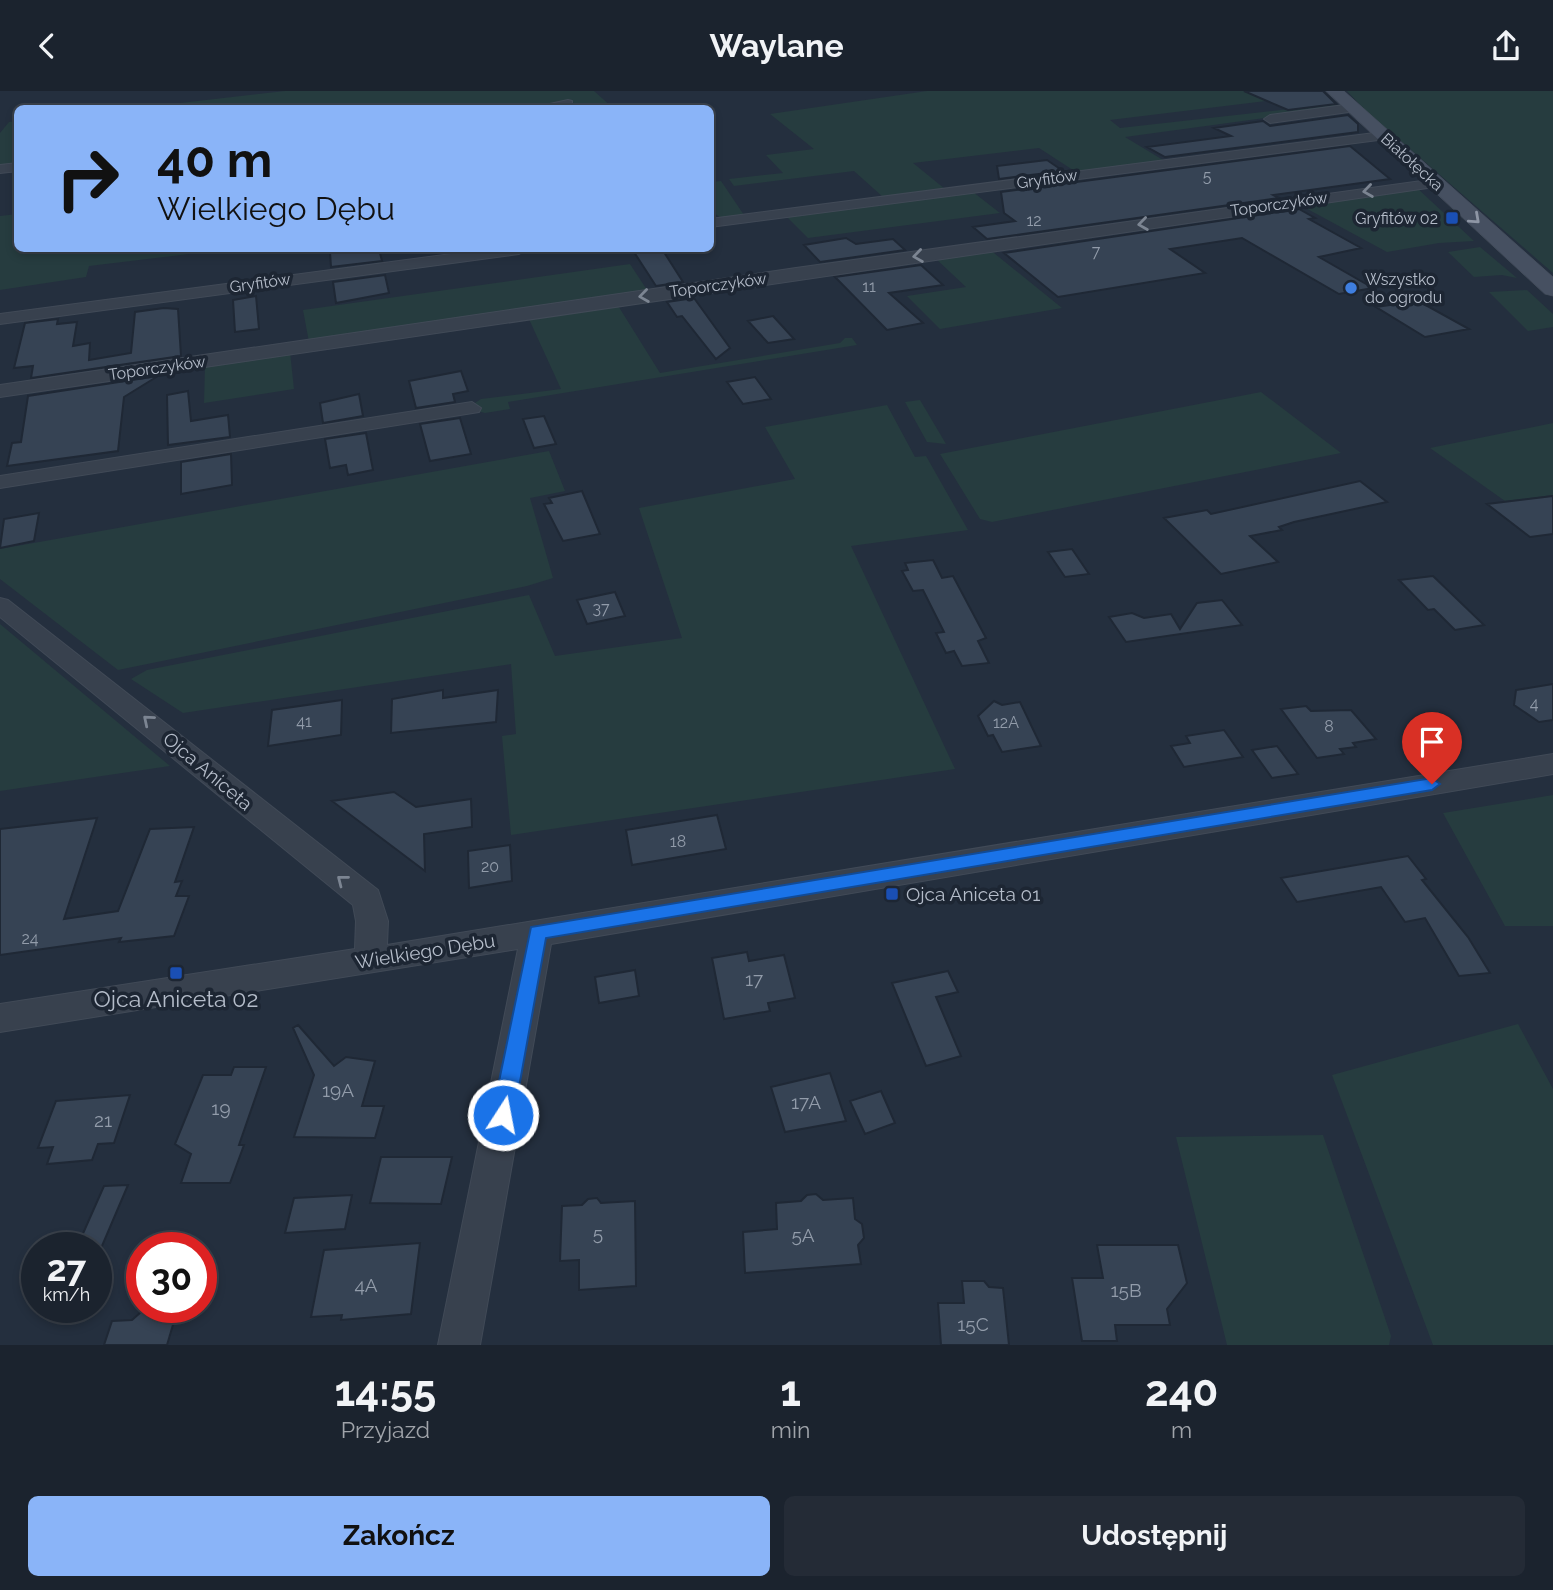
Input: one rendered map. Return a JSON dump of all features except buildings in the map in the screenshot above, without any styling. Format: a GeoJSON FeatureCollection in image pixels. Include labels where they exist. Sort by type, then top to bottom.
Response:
{"type":"FeatureCollection","features":[{"type":"Feature","properties":{"kind":"street","name":"Białołęcka"},"geometry":{"type":"LineString","coordinates":[[1334,91],[1553,289]]}},
{"type":"Feature","properties":{"kind":"street"},"geometry":{"type":"LineString","coordinates":[[561,105],[568,104]]}},
{"type":"Feature","properties":{"kind":"street"},"geometry":{"type":"LineString","coordinates":[[1269,119],[1352,108]]}},
{"type":"Feature","properties":{"kind":"street","name":"Gryfitów"},"geometry":{"type":"LineString","coordinates":[[714,222],[1382,136]]}},
{"type":"Feature","properties":{"kind":"street","name":"Toporczyków"},"geometry":{"type":"LineString","coordinates":[[0,391],[796,273],[1436,183]]}},
{"type":"Feature","properties":{"kind":"street","name":"Gryfitów"},"geometry":{"type":"LineString","coordinates":[[0,319],[497,252]]}},
{"type":"Feature","properties":{"kind":"street"},"geometry":{"type":"LineString","coordinates":[[0,482],[472,408]]}},
{"type":"Feature","properties":{"kind":"street","name":"Ojca Aniceta"},"geometry":{"type":"LineString","coordinates":[[0,605],[105,683],[246,803],[367,899],[372,921],[371,960]]}},
{"type":"Feature","properties":{"kind":"street","name":"Wielkiego Dębu"},"geometry":{"type":"LineString","coordinates":[[0,1018],[371,960],[1553,764]]}},
{"type":"Feature","properties":{"kind":"street"},"geometry":{"type":"LineString","coordinates":[[458,1345],[537,932]]}},
{"type":"Feature","properties":{"kind":"green space"},"geometry":{"type":"Polygon","coordinates":[[[285,91],[594,91],[610,105],[575,105],[572,101],[543,105],[163,105],[285,91]]]}},
{"type":"Feature","properties":{"kind":"green space"},"geometry":{"type":"Polygon","coordinates":[[[927,91],[1253,91],[1252,95],[1266,101],[1110,120],[1120,128],[1298,108],[1327,97],[1338,108],[1125,137],[1163,160],[1076,172],[1039,148],[913,163],[945,189],[883,197],[854,171],[734,186],[729,179],[783,173],[766,155],[814,149],[770,114],[927,91]]]}},
{"type":"Feature","properties":{"kind":"green space"},"geometry":{"type":"Polygon","coordinates":[[[1347,91],[1553,91],[1553,273],[1365,110],[1347,91]]]}},
{"type":"Feature","properties":{"kind":"green space"},"geometry":{"type":"Polygon","coordinates":[[[14,121],[14,164],[0,166],[0,133],[9,122],[14,121]]]}},
{"type":"Feature","properties":{"kind":"green space"},"geometry":{"type":"Polygon","coordinates":[[[721,181],[744,215],[721,218],[714,213],[714,182],[721,181]]]}},
{"type":"Feature","properties":{"kind":"green space"},"geometry":{"type":"Polygon","coordinates":[[[1417,188],[1474,241],[1439,243],[1387,252],[1300,205],[1417,188]]]}},
{"type":"Feature","properties":{"kind":"green space"},"geometry":{"type":"Polygon","coordinates":[[[973,192],[1000,213],[808,238],[785,215],[973,192]]]}},
{"type":"Feature","properties":{"kind":"green space"},"geometry":{"type":"Polygon","coordinates":[[[14,214],[14,252],[206,252],[89,266],[86,277],[0,290],[0,216],[14,214]]]}},
{"type":"Feature","properties":{"kind":"green space"},"geometry":{"type":"Polygon","coordinates":[[[1480,247],[1517,278],[1502,275],[1474,277],[1448,252],[1480,247]]]}},
{"type":"Feature","properties":{"kind":"green space"},"geometry":{"type":"Polygon","coordinates":[[[989,249],[1062,308],[940,329],[907,296],[966,287],[934,257],[989,249]]]}},
{"type":"Feature","properties":{"kind":"green space"},"geometry":{"type":"Polygon","coordinates":[[[630,264],[649,293],[309,342],[303,310],[630,264]]]}},
{"type":"Feature","properties":{"kind":"green space"},"geometry":{"type":"Polygon","coordinates":[[[1527,290],[1553,314],[1553,327],[1528,331],[1489,292],[1527,290]]]}},
{"type":"Feature","properties":{"kind":"green space"},"geometry":{"type":"Polygon","coordinates":[[[617,304],[660,373],[840,343],[845,338],[852,338],[857,345],[508,402],[510,409],[485,413],[477,411],[475,403],[481,399],[561,389],[528,317],[617,304]]]}},
{"type":"Feature","properties":{"kind":"green space"},"geometry":{"type":"Polygon","coordinates":[[[290,352],[294,389],[204,403],[205,365],[290,352]]]}},
{"type":"Feature","properties":{"kind":"green space"},"geometry":{"type":"Polygon","coordinates":[[[1261,392],[1341,453],[992,522],[980,519],[940,454],[1261,392]]]}},
{"type":"Feature","properties":{"kind":"green space"},"geometry":{"type":"Polygon","coordinates":[[[920,400],[946,444],[927,442],[905,402],[920,400]]]}},
{"type":"Feature","properties":{"kind":"green space"},"geometry":{"type":"Polygon","coordinates":[[[887,405],[915,457],[926,456],[968,530],[851,546],[955,769],[511,835],[502,736],[516,734],[511,664],[183,713],[131,679],[147,670],[529,595],[555,656],[682,638],[639,508],[795,479],[765,427],[887,405]]]}},
{"type":"Feature","properties":{"kind":"green space"},"geometry":{"type":"Polygon","coordinates":[[[1553,423],[1553,495],[1505,501],[1430,448],[1553,423]]]}},
{"type":"Feature","properties":{"kind":"green space"},"geometry":{"type":"Polygon","coordinates":[[[549,451],[565,491],[530,498],[553,578],[527,586],[118,670],[0,579],[0,549],[549,451]]]}},
{"type":"Feature","properties":{"kind":"green space"},"geometry":{"type":"Polygon","coordinates":[[[0,624],[170,766],[0,791],[0,624]]]}},
{"type":"Feature","properties":{"kind":"green space"},"geometry":{"type":"Polygon","coordinates":[[[1553,795],[1553,926],[1505,926],[1443,813],[1553,795]]]}},
{"type":"Feature","properties":{"kind":"green space"},"geometry":{"type":"Polygon","coordinates":[[[1518,1024],[1553,1089],[1553,1345],[1433,1345],[1332,1075],[1518,1024]]]}},
{"type":"Feature","properties":{"kind":"green space"},"geometry":{"type":"Polygon","coordinates":[[[1323,1135],[1391,1336],[1389,1345],[1227,1345],[1176,1137],[1323,1135]]]}},
{"type":"Feature","properties":{"kind":"place","name":"Gryfitów 02"},"geometry":{"type":"Point","coordinates":[1452,218]}},
{"type":"Feature","properties":{"kind":"place","name":"Wszystko do ogrodu"},"geometry":{"type":"Point","coordinates":[1351,288]}},
{"type":"Feature","properties":{"kind":"place","name":"Ojca Aniceta 01"},"geometry":{"type":"Point","coordinates":[892,894]}},
{"type":"Feature","properties":{"kind":"place","name":"Ojca Aniceta 02"},"geometry":{"type":"Point","coordinates":[176,973]}},
{"type":"Feature","properties":{"kind":"route"},"geometry":{"type":"LineString","coordinates":[[503,1115],[537,932],[1432,784]]}}]}
